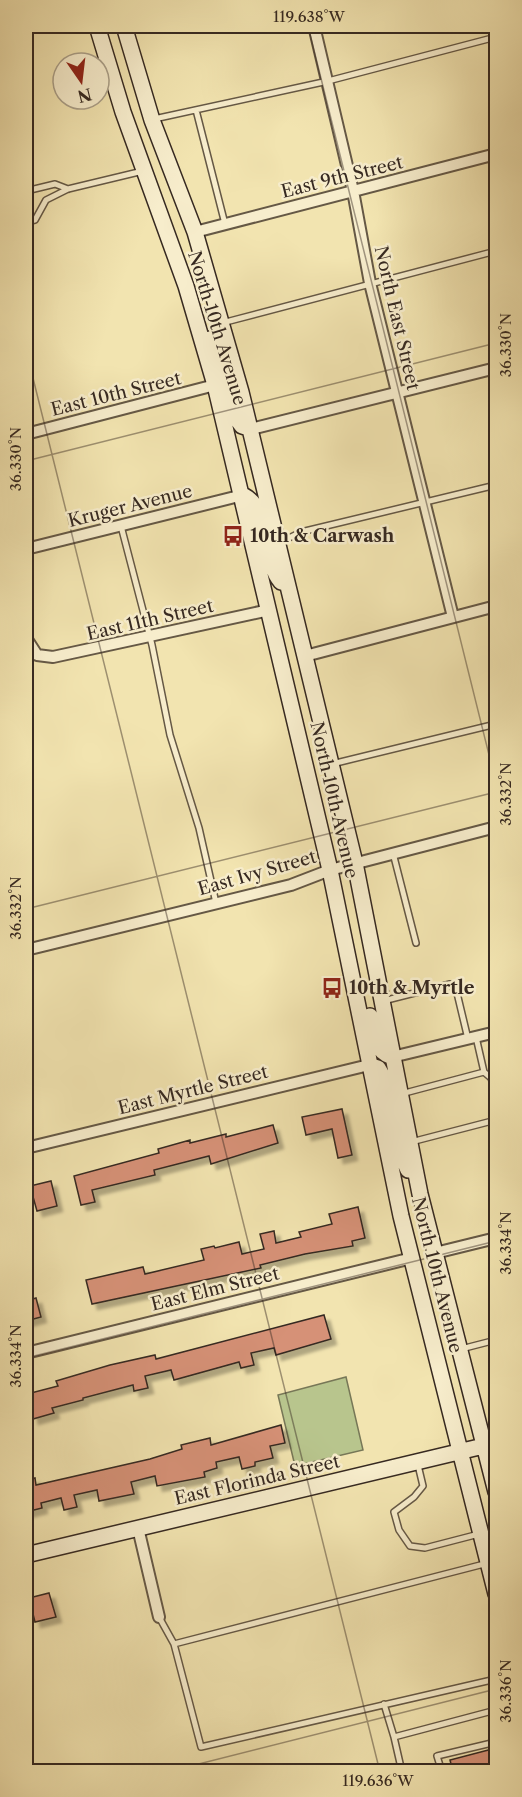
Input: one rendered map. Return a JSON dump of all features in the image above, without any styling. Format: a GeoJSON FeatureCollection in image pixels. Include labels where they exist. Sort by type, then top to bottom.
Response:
{"type":"FeatureCollection","features":[{"type":"Feature","properties":{"kind":"main road","name":"North 10th Avenue"},"geometry":{"type":"LineString","coordinates":[[97,26],[144,171],[196,316],[243,495],[330,870],[369,1065],[412,1258],[496,1594]]}},
{"type":"Feature","properties":{"kind":"main road","name":"North 10th Avenue"},"geometry":{"type":"LineString","coordinates":[[124,26],[152,120],[195,232],[222,323],[279,543],[354,863],[408,1142],[459,1349],[491,1444],[496,1492]]}},
{"type":"Feature","properties":{"kind":"main road"},"geometry":{"type":"LineString","coordinates":[[196,316],[219,357],[236,418],[242,426],[250,429]]}},
{"type":"Feature","properties":{"kind":"main road"},"geometry":{"type":"LineString","coordinates":[[243,495],[257,508],[272,564],[278,578],[289,591]]}},
{"type":"Feature","properties":{"kind":"main road"},"geometry":{"type":"LineString","coordinates":[[349,963],[365,994],[376,1045],[380,1051],[392,1057]]}},
{"type":"Feature","properties":{"kind":"main road"},"geometry":{"type":"LineString","coordinates":[[369,1065],[378,1068],[382,1075],[397,1146],[420,1194]]}},
{"type":"Feature","properties":{"kind":"main road","name":"East Florinda Street"},"geometry":{"type":"LineString","coordinates":[[26,1555],[491,1444]]}},
{"type":"Feature","properties":{"kind":"street","name":"North East Street"},"geometry":{"type":"LineString","coordinates":[[314,26],[353,191],[370,283],[453,617]]}},
{"type":"Feature","properties":{"kind":"street","name":"East 9th Street"},"geometry":{"type":"LineString","coordinates":[[195,232],[496,154]]}},
{"type":"Feature","properties":{"kind":"street"},"geometry":{"type":"LineString","coordinates":[[250,429],[496,368]]}},
{"type":"Feature","properties":{"kind":"street","name":"East 10th Street"},"geometry":{"type":"LineString","coordinates":[[26,434],[215,385]]}},
{"type":"Feature","properties":{"kind":"street","name":"Kruger Avenue"},"geometry":{"type":"LineString","coordinates":[[26,549],[243,495]]}},
{"type":"Feature","properties":{"kind":"street"},"geometry":{"type":"LineString","coordinates":[[305,656],[496,606]]}},
{"type":"Feature","properties":{"kind":"street","name":"East 11th Street"},"geometry":{"type":"LineString","coordinates":[[26,638],[37,656],[64,656],[269,610]]}},
{"type":"Feature","properties":{"kind":"street","name":"East Ivy Street"},"geometry":{"type":"LineString","coordinates":[[26,950],[291,885],[354,863],[496,827]]}},
{"type":"Feature","properties":{"kind":"street"},"geometry":{"type":"LineString","coordinates":[[392,1057],[496,1032]]}},
{"type":"Feature","properties":{"kind":"street","name":"East Myrtle Street"},"geometry":{"type":"LineString","coordinates":[[26,1148],[369,1065]]}},
{"type":"Feature","properties":{"kind":"street"},"geometry":{"type":"LineString","coordinates":[[435,1253],[496,1238]]}},
{"type":"Feature","properties":{"kind":"street","name":"East Elm Street"},"geometry":{"type":"LineString","coordinates":[[26,1353],[412,1258]]}},
{"type":"Feature","properties":{"kind":"street"},"geometry":{"type":"LineString","coordinates":[[138,1528],[159,1617]]}},
{"type":"Feature","properties":{"kind":"lane"},"geometry":{"type":"LineString","coordinates":[[152,120],[328,81],[496,37]]}},
{"type":"Feature","properties":{"kind":"lane"},"geometry":{"type":"LineString","coordinates":[[196,110],[225,224]]}},
{"type":"Feature","properties":{"kind":"lane"},"geometry":{"type":"LineString","coordinates":[[26,222],[35,220],[46,200],[68,189],[144,171]]}},
{"type":"Feature","properties":{"kind":"lane"},"geometry":{"type":"LineString","coordinates":[[26,191],[55,184],[68,189]]}},
{"type":"Feature","properties":{"kind":"lane"},"geometry":{"type":"LineString","coordinates":[[222,323],[496,251]]}},
{"type":"Feature","properties":{"kind":"lane"},"geometry":{"type":"LineString","coordinates":[[279,543],[301,532],[496,486]]}},
{"type":"Feature","properties":{"kind":"lane"},"geometry":{"type":"LineString","coordinates":[[121,525],[149,637],[170,735],[199,828],[216,903]]}},
{"type":"Feature","properties":{"kind":"lane"},"geometry":{"type":"LineString","coordinates":[[331,764],[496,724]]}},
{"type":"Feature","properties":{"kind":"lane"},"geometry":{"type":"LineString","coordinates":[[393,853],[416,943]]}},
{"type":"Feature","properties":{"kind":"lane"},"geometry":{"type":"LineString","coordinates":[[381,1002],[450,984],[457,993],[484,1072],[492,1078],[496,1093]]}},
{"type":"Feature","properties":{"kind":"lane"},"geometry":{"type":"LineString","coordinates":[[399,1095],[484,1072]]}},
{"type":"Feature","properties":{"kind":"lane"},"geometry":{"type":"LineString","coordinates":[[408,1142],[496,1120]]}},
{"type":"Feature","properties":{"kind":"lane"},"geometry":{"type":"LineString","coordinates":[[459,1349],[496,1340]]}},
{"type":"Feature","properties":{"kind":"lane"},"geometry":{"type":"LineString","coordinates":[[418,1462],[423,1486],[414,1497],[394,1512],[399,1530],[410,1546],[425,1548],[480,1533]]}},
{"type":"Feature","properties":{"kind":"lane"},"geometry":{"type":"LineString","coordinates":[[174,1644],[488,1563]]}},
{"type":"Feature","properties":{"kind":"lane"},"geometry":{"type":"LineString","coordinates":[[159,1617],[174,1644],[201,1747],[496,1679]]}},
{"type":"Feature","properties":{"kind":"lane"},"geometry":{"type":"LineString","coordinates":[[384,1704],[402,1772]]}},
{"type":"Feature","properties":{"kind":"lane"},"geometry":{"type":"LineString","coordinates":[[394,1737],[496,1710]]}},
{"type":"Feature","properties":{"kind":"lane"},"geometry":{"type":"LineString","coordinates":[[442,1772],[437,1756],[496,1742]]}},
{"type":"Feature","properties":{"kind":"green space"},"geometry":{"type":"Polygon","coordinates":[[[346,1377],[363,1450],[295,1466],[278,1395],[346,1377]]]}},
{"type":"Feature","properties":{"kind":"building"},"geometry":{"type":"Polygon","coordinates":[[[342,1109],[352,1155],[338,1158],[332,1129],[306,1135],[302,1117],[342,1109]]]}},
{"type":"Feature","properties":{"kind":"building"},"geometry":{"type":"Polygon","coordinates":[[[273,1125],[278,1143],[211,1164],[209,1156],[154,1170],[155,1175],[92,1190],[95,1202],[81,1205],[74,1176],[159,1153],[158,1149],[190,1140],[190,1143],[226,1134],[226,1137],[273,1125]]]}},
{"type":"Feature","properties":{"kind":"building"},"geometry":{"type":"Polygon","coordinates":[[[51,1181],[57,1206],[37,1211],[30,1186],[51,1181]]]}},
{"type":"Feature","properties":{"kind":"building"},"geometry":{"type":"Polygon","coordinates":[[[358,1207],[365,1238],[352,1241],[353,1246],[305,1254],[260,1265],[261,1268],[92,1304],[86,1280],[143,1267],[145,1274],[204,1260],[201,1249],[214,1246],[215,1248],[239,1242],[242,1254],[264,1249],[260,1234],[274,1231],[276,1243],[301,1237],[299,1232],[332,1224],[329,1214],[358,1207]]]}},
{"type":"Feature","properties":{"kind":"building"},"geometry":{"type":"Polygon","coordinates":[[[36,1298],[41,1317],[26,1321],[26,1301],[36,1298]]]}},
{"type":"Feature","properties":{"kind":"building"},"geometry":{"type":"Polygon","coordinates":[[[324,1315],[331,1339],[276,1355],[274,1348],[251,1353],[254,1365],[241,1368],[239,1362],[174,1380],[171,1370],[145,1376],[148,1388],[134,1391],[133,1385],[83,1398],[83,1400],[52,1408],[54,1413],[33,1419],[27,1394],[58,1386],[56,1381],[110,1365],[155,1355],[156,1359],[324,1315]]]}},
{"type":"Feature","properties":{"kind":"building"},"geometry":{"type":"Polygon","coordinates":[[[281,1425],[285,1443],[270,1446],[273,1458],[255,1462],[255,1466],[242,1469],[239,1457],[216,1462],[217,1468],[204,1472],[205,1477],[157,1486],[155,1476],[131,1482],[134,1494],[99,1501],[97,1490],[74,1495],[77,1507],[64,1510],[61,1498],[41,1503],[42,1508],[26,1512],[26,1480],[35,1478],[36,1485],[150,1459],[182,1449],[181,1445],[210,1438],[211,1445],[281,1425]]]}},
{"type":"Feature","properties":{"kind":"building"},"geometry":{"type":"Polygon","coordinates":[[[49,1593],[56,1617],[35,1622],[29,1598],[49,1593]]]}},
{"type":"Feature","properties":{"kind":"building"},"geometry":{"type":"Polygon","coordinates":[[[496,1748],[496,1772],[453,1772],[450,1760],[496,1748]]]}},
{"type":"Feature","properties":{"kind":"place","name":"10th & Carwash"},"geometry":{"type":"Point","coordinates":[233,536]}},
{"type":"Feature","properties":{"kind":"place","name":"10th & Myrtle"},"geometry":{"type":"Point","coordinates":[332,988]}}]}
